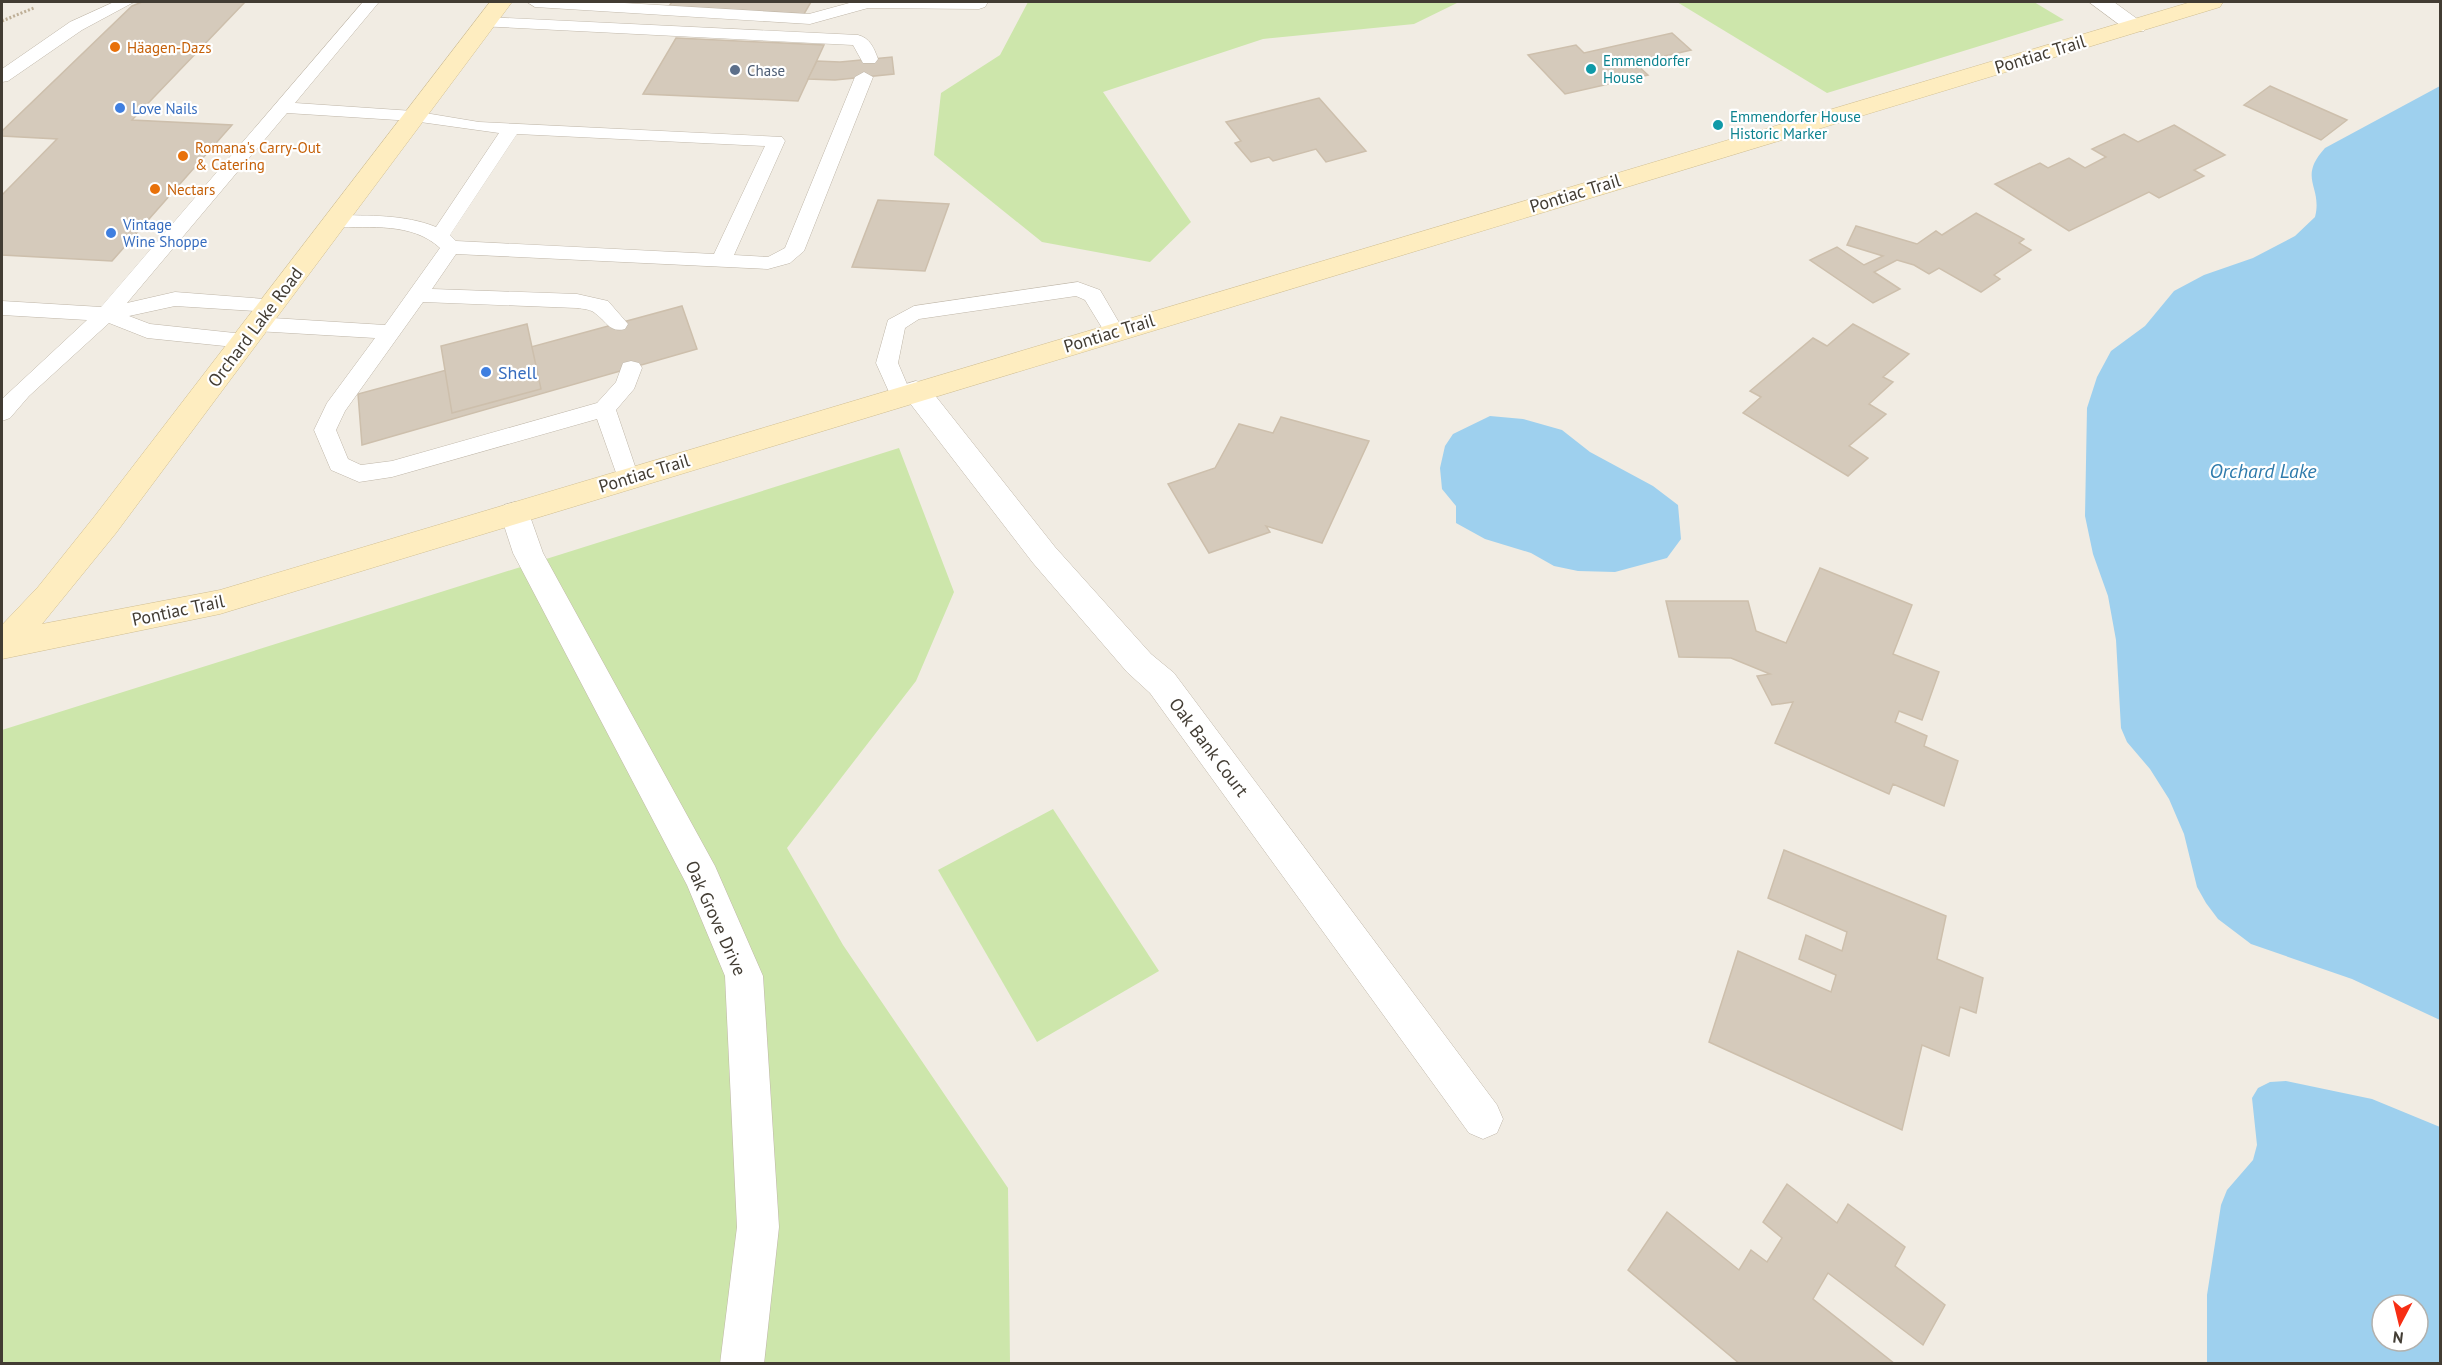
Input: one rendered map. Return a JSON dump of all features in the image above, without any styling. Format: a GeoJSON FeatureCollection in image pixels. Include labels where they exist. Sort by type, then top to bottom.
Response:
{"type":"FeatureCollection","features":[{"type":"Feature","properties":{"kind":"main road","name":"Orchard Lake Road"},"geometry":{"type":"LineString","coordinates":[[2,645],[49,596],[501,2]]}},
{"type":"Feature","properties":{"kind":"main road","name":"Pontiac Trail"},"geometry":{"type":"LineString","coordinates":[[2,645],[220,602],[2212,2]]}},
{"type":"Feature","properties":{"kind":"street"},"geometry":{"type":"LineString","coordinates":[[2100,2],[2136,26]]}},
{"type":"Feature","properties":{"kind":"street","name":"Oak Bank Court"},"geometry":{"type":"LineString","coordinates":[[908,393],[1044,555],[1139,663],[1162,683],[1483,1119]]}},
{"type":"Feature","properties":{"kind":"street","name":"Oak Grove Drive"},"geometry":{"type":"LineString","coordinates":[[514,513],[528,553],[702,878],[744,976],[758,1227],[742,1364]]}},
{"type":"Feature","properties":{"kind":"lane"},"geometry":{"type":"LineString","coordinates":[[2,77],[76,26],[126,2]]}},
{"type":"Feature","properties":{"kind":"lane"},"geometry":{"type":"LineString","coordinates":[[2,413],[21,391],[106,314],[371,2]]}},
{"type":"Feature","properties":{"kind":"lane"},"geometry":{"type":"LineString","coordinates":[[535,2],[810,20],[869,2],[979,4],[980,2]]}},
{"type":"Feature","properties":{"kind":"lane"},"geometry":{"type":"LineString","coordinates":[[335,220],[420,226],[446,241],[721,261],[768,263],[783,259],[794,251],[867,68],[866,48],[858,40],[485,22]]}},
{"type":"Feature","properties":{"kind":"lane"},"geometry":{"type":"LineString","coordinates":[[282,107],[412,116],[479,127],[776,141],[721,261]]}},
{"type":"Feature","properties":{"kind":"lane"},"geometry":{"type":"LineString","coordinates":[[512,128],[446,241],[419,294],[335,408],[325,430],[339,464],[359,474],[392,469],[605,409],[626,384],[632,368]]}},
{"type":"Feature","properties":{"kind":"lane"},"geometry":{"type":"LineString","coordinates":[[908,393],[887,363],[895,325],[914,313],[1078,289],[1093,295],[1114,331]]}},
{"type":"Feature","properties":{"kind":"lane"},"geometry":{"type":"LineString","coordinates":[[419,294],[577,301],[601,306],[618,324]]}},
{"type":"Feature","properties":{"kind":"lane"},"geometry":{"type":"LineString","coordinates":[[2,308],[106,314],[175,299],[257,324]]}},
{"type":"Feature","properties":{"kind":"lane"},"geometry":{"type":"LineString","coordinates":[[106,314],[147,331],[257,324],[391,332]]}},
{"type":"Feature","properties":{"kind":"lane"},"geometry":{"type":"LineString","coordinates":[[605,409],[628,478]]}},
{"type":"Feature","properties":{"kind":"path"},"geometry":{"type":"LineString","coordinates":[[2,21],[41,5]]}},
{"type":"Feature","properties":{"kind":"green space"},"geometry":{"type":"Polygon","coordinates":[[[1028,2],[1459,2],[1414,24],[1263,39],[1103,92],[1191,222],[1150,262],[1042,242],[934,155],[941,93],[1000,55],[1028,2]]]}},
{"type":"Feature","properties":{"kind":"green space"},"geometry":{"type":"Polygon","coordinates":[[[1677,2],[2034,2],[2064,20],[1827,93],[1677,2]]]}},
{"type":"Feature","properties":{"kind":"green space"},"geometry":{"type":"Polygon","coordinates":[[[899,448],[954,592],[916,681],[787,848],[843,945],[1008,1188],[1010,1363],[2,1363],[2,730],[899,448]]]}},
{"type":"Feature","properties":{"kind":"green space"},"geometry":{"type":"Polygon","coordinates":[[[1053,809],[1159,971],[1037,1042],[938,870],[1053,809]]]}},
{"type":"Feature","properties":{"kind":"water","name":"Orchard Lake"},"geometry":{"type":"Polygon","coordinates":[[[2440,86],[2440,1020],[2352,979],[2251,944],[2218,919],[2206,903],[2197,887],[2184,834],[2169,799],[2150,769],[2127,742],[2121,728],[2116,640],[2108,596],[2093,554],[2085,516],[2087,408],[2097,377],[2111,351],[2145,326],[2174,291],[2204,275],[2253,258],[2295,236],[2315,217],[2317,206],[2312,182],[2313,168],[2325,148],[2440,86]]]}},
{"type":"Feature","properties":{"kind":"water"},"geometry":{"type":"Polygon","coordinates":[[[1490,416],[1523,419],[1562,430],[1590,452],[1653,486],[1678,505],[1681,539],[1667,558],[1615,572],[1578,571],[1554,566],[1531,553],[1485,539],[1456,523],[1456,506],[1442,489],[1440,468],[1445,446],[1453,434],[1490,416]]]}},
{"type":"Feature","properties":{"kind":"water"},"geometry":{"type":"Polygon","coordinates":[[[2286,1081],[2372,1099],[2440,1127],[2440,1363],[2207,1363],[2207,1295],[2221,1205],[2227,1190],[2253,1160],[2257,1145],[2252,1098],[2258,1088],[2270,1082],[2286,1081]]]}},
{"type":"Feature","properties":{"kind":"building"},"geometry":{"type":"Polygon","coordinates":[[[142,2],[245,2],[132,120],[232,125],[112,261],[2,255],[2,195],[57,139],[2,136],[2,131],[132,6],[142,2]]]}},
{"type":"Feature","properties":{"kind":"building"},"geometry":{"type":"Polygon","coordinates":[[[672,2],[811,2],[804,14],[669,6],[672,2]]]}},
{"type":"Feature","properties":{"kind":"building","name":"Emmendorfer House"},"geometry":{"type":"Polygon","coordinates":[[[1672,33],[1691,50],[1635,63],[1648,75],[1565,94],[1528,55],[1576,45],[1584,53],[1672,33]]]}},
{"type":"Feature","properties":{"kind":"building","name":"Chase"},"geometry":{"type":"Polygon","coordinates":[[[676,38],[824,45],[798,101],[643,94],[676,38]]]}},
{"type":"Feature","properties":{"kind":"building"},"geometry":{"type":"Polygon","coordinates":[[[892,57],[894,74],[835,80],[808,79],[817,61],[840,62],[892,57]]]}},
{"type":"Feature","properties":{"kind":"building"},"geometry":{"type":"Polygon","coordinates":[[[2270,86],[2347,120],[2321,140],[2244,105],[2270,86]]]}},
{"type":"Feature","properties":{"kind":"building"},"geometry":{"type":"Polygon","coordinates":[[[1319,98],[1366,151],[1326,162],[1316,149],[1273,161],[1269,157],[1251,162],[1235,143],[1241,141],[1226,122],[1319,98]]]}},
{"type":"Feature","properties":{"kind":"building"},"geometry":{"type":"Polygon","coordinates":[[[2174,125],[2225,155],[2194,170],[2204,176],[2159,198],[2149,192],[2069,231],[1995,184],[2040,163],[2048,168],[2069,158],[2085,168],[2106,157],[2092,149],[2124,134],[2138,142],[2174,125]]]}},
{"type":"Feature","properties":{"kind":"building"},"geometry":{"type":"Polygon","coordinates":[[[878,200],[949,204],[925,271],[852,267],[878,200]]]}},
{"type":"Feature","properties":{"kind":"building"},"geometry":{"type":"Polygon","coordinates":[[[1976,213],[2024,239],[2019,243],[2031,250],[1994,275],[2000,279],[1981,292],[1939,268],[1929,274],[1914,265],[1897,260],[1874,272],[1900,289],[1873,303],[1810,260],[1837,247],[1864,265],[1883,256],[1847,245],[1856,226],[1917,244],[1936,231],[1942,235],[1976,213]]]}},
{"type":"Feature","properties":{"kind":"building"},"geometry":{"type":"Polygon","coordinates":[[[682,306],[697,349],[362,445],[358,394],[682,306]]]}},
{"type":"Feature","properties":{"kind":"building"},"geometry":{"type":"Polygon","coordinates":[[[527,324],[541,389],[452,413],[441,346],[527,324]]]}},
{"type":"Feature","properties":{"kind":"building"},"geometry":{"type":"Polygon","coordinates":[[[1853,324],[1909,354],[1883,377],[1893,382],[1869,404],[1886,414],[1849,446],[1868,458],[1848,476],[1743,413],[1761,397],[1750,391],[1813,338],[1827,346],[1853,324]]]}},
{"type":"Feature","properties":{"kind":"building"},"geometry":{"type":"Polygon","coordinates":[[[1281,417],[1369,441],[1322,543],[1266,526],[1270,532],[1209,553],[1168,484],[1215,468],[1239,424],[1273,433],[1281,417]]]}},
{"type":"Feature","properties":{"kind":"building"},"geometry":{"type":"Polygon","coordinates":[[[1820,568],[1912,605],[1893,654],[1939,672],[1922,720],[1899,711],[1895,722],[1927,736],[1924,746],[1958,761],[1944,806],[1893,784],[1889,794],[1775,743],[1793,702],[1772,705],[1757,676],[1770,674],[1731,658],[1679,657],[1666,601],[1748,601],[1756,631],[1786,643],[1820,568]]]}},
{"type":"Feature","properties":{"kind":"building"},"geometry":{"type":"Polygon","coordinates":[[[1784,850],[1946,916],[1937,959],[1983,978],[1976,1013],[1960,1007],[1949,1056],[1922,1045],[1902,1130],[1709,1042],[1738,951],[1831,992],[1836,975],[1799,959],[1806,935],[1842,951],[1847,932],[1768,898],[1784,850]]]}},
{"type":"Feature","properties":{"kind":"building"},"geometry":{"type":"Polygon","coordinates":[[[1787,1184],[1837,1223],[1848,1204],[1905,1247],[1895,1266],[1945,1305],[1923,1345],[1828,1273],[1813,1299],[1895,1364],[1740,1364],[1628,1270],[1667,1212],[1739,1270],[1751,1250],[1767,1262],[1782,1238],[1763,1222],[1787,1184]]]}},
{"type":"Feature","properties":{"kind":"place","name":"Häagen-Dazs"},"geometry":{"type":"Point","coordinates":[115,47]}},
{"type":"Feature","properties":{"kind":"place","name":"Emmendorfer House"},"geometry":{"type":"Point","coordinates":[1591,69]}},
{"type":"Feature","properties":{"kind":"place","name":"Chase"},"geometry":{"type":"Point","coordinates":[735,70]}},
{"type":"Feature","properties":{"kind":"place","name":"Love Nails"},"geometry":{"type":"Point","coordinates":[120,108]}},
{"type":"Feature","properties":{"kind":"place","name":"Emmendorfer House Historic Marker"},"geometry":{"type":"Point","coordinates":[1718,125]}},
{"type":"Feature","properties":{"kind":"place","name":"Romana's Carry-Out & Catering"},"geometry":{"type":"Point","coordinates":[183,156]}},
{"type":"Feature","properties":{"kind":"place","name":"Nectars"},"geometry":{"type":"Point","coordinates":[155,189]}},
{"type":"Feature","properties":{"kind":"place","name":"Vintage Wine Shoppe"},"geometry":{"type":"Point","coordinates":[111,233]}},
{"type":"Feature","properties":{"kind":"place","name":"Shell"},"geometry":{"type":"Point","coordinates":[486,372]}}]}
